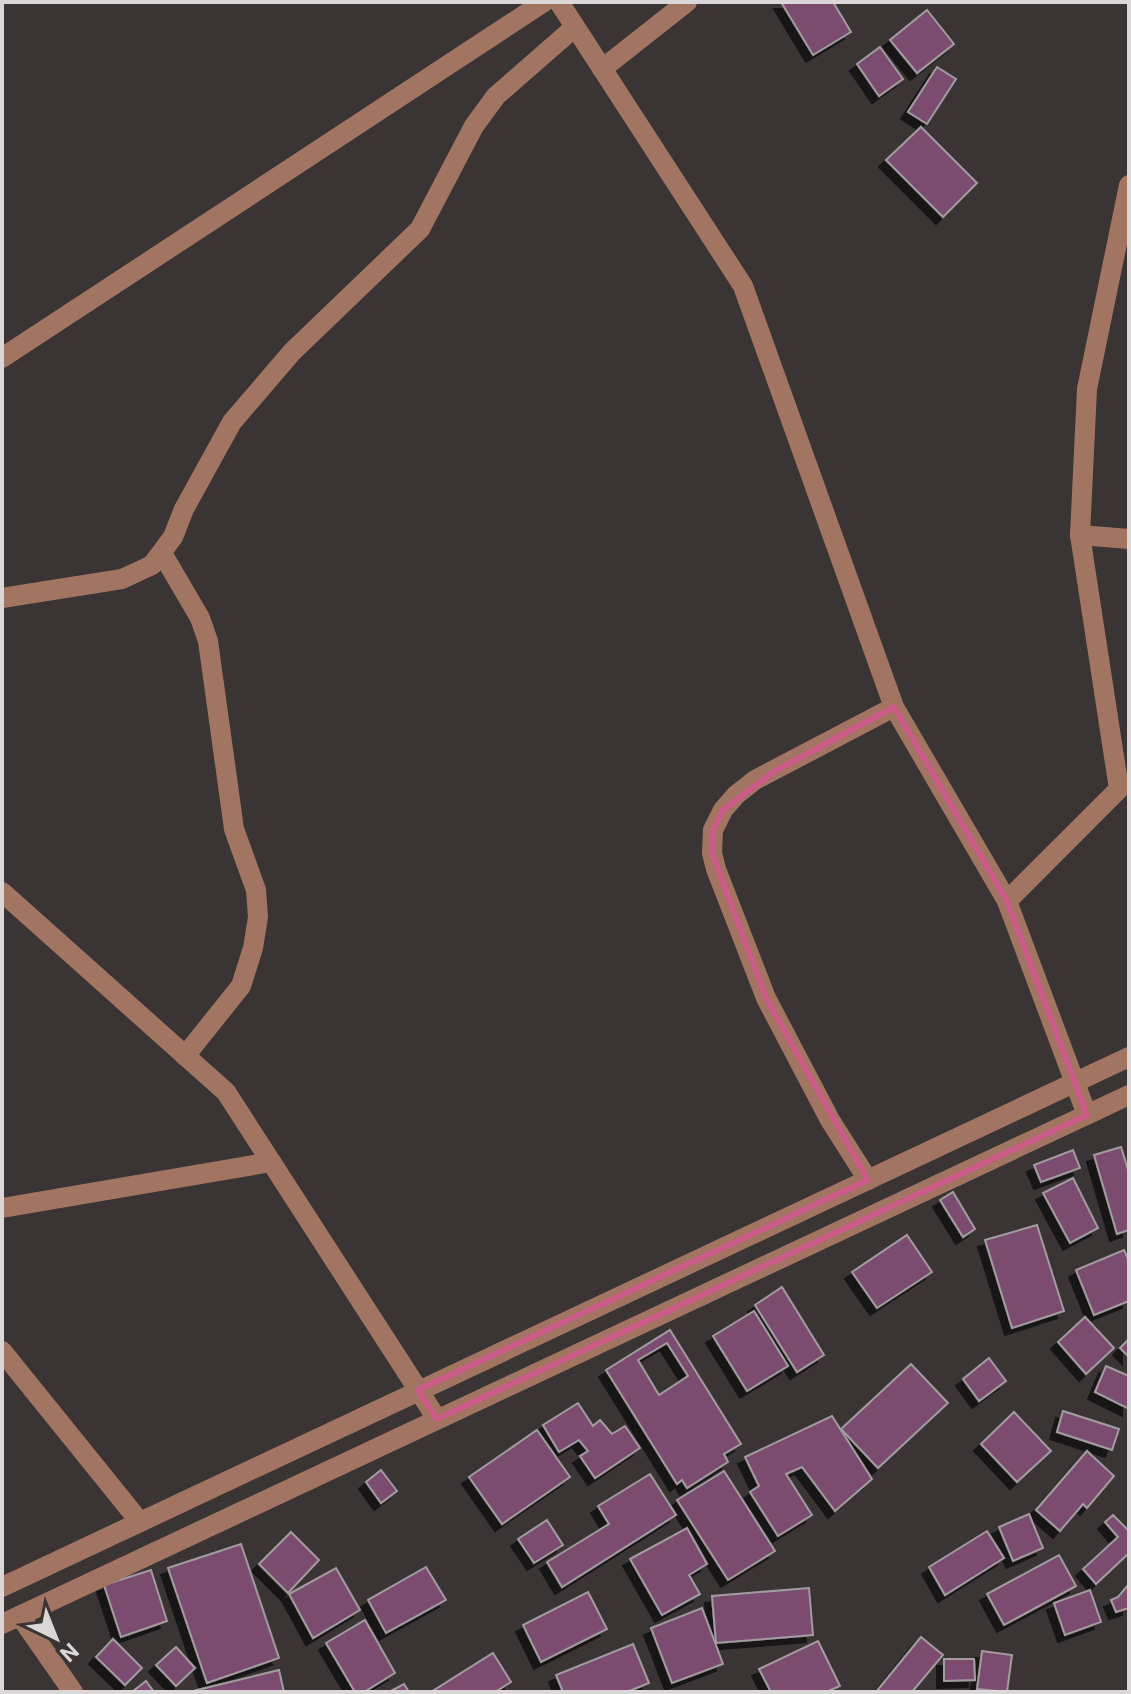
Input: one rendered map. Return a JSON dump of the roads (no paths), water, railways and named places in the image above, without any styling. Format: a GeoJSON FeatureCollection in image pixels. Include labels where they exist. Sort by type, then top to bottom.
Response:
{"type":"FeatureCollection","features":[{"type":"Feature","properties":{"kind":"street"},"geometry":{"type":"LineString","coordinates":[[2,358],[544,2]]}},
{"type":"Feature","properties":{"kind":"street"},"geometry":{"type":"LineString","coordinates":[[559,2],[743,286],[894,707],[1007,901],[1087,1115]]}},
{"type":"Feature","properties":{"kind":"street"},"geometry":{"type":"LineString","coordinates":[[602,69],[687,2]]}},
{"type":"Feature","properties":{"kind":"street"},"geometry":{"type":"LineString","coordinates":[[2,598],[122,579],[152,565],[162,553],[232,422],[292,352],[420,229],[474,126],[496,96],[575,27]]}},
{"type":"Feature","properties":{"kind":"street"},"geometry":{"type":"LineString","coordinates":[[1007,901],[1119,789],[1080,535],[1087,389],[1129,185]]}},
{"type":"Feature","properties":{"kind":"street"},"geometry":{"type":"LineString","coordinates":[[1080,535],[1129,539]]}},
{"type":"Feature","properties":{"kind":"street"},"geometry":{"type":"LineString","coordinates":[[162,553],[200,618],[208,641],[234,829],[256,890],[258,917],[253,948],[241,986],[185,1056]]}},
{"type":"Feature","properties":{"kind":"street"},"geometry":{"type":"LineString","coordinates":[[868,1180],[830,1120],[766,998],[716,869],[712,853],[713,830],[723,810],[755,780],[894,707]]}},
{"type":"Feature","properties":{"kind":"street"},"geometry":{"type":"LineString","coordinates":[[2,892],[226,1092],[437,1419]]}},
{"type":"Feature","properties":{"kind":"street"},"geometry":{"type":"LineString","coordinates":[[2,1587],[1129,1057]]}},
{"type":"Feature","properties":{"kind":"street"},"geometry":{"type":"LineString","coordinates":[[73,1692],[11,1620],[1129,1095]]}},
{"type":"Feature","properties":{"kind":"street"},"geometry":{"type":"LineString","coordinates":[[2,1208],[271,1162]]}},
{"type":"Feature","properties":{"kind":"street"},"geometry":{"type":"LineString","coordinates":[[2,1351],[140,1522]]}}]}
